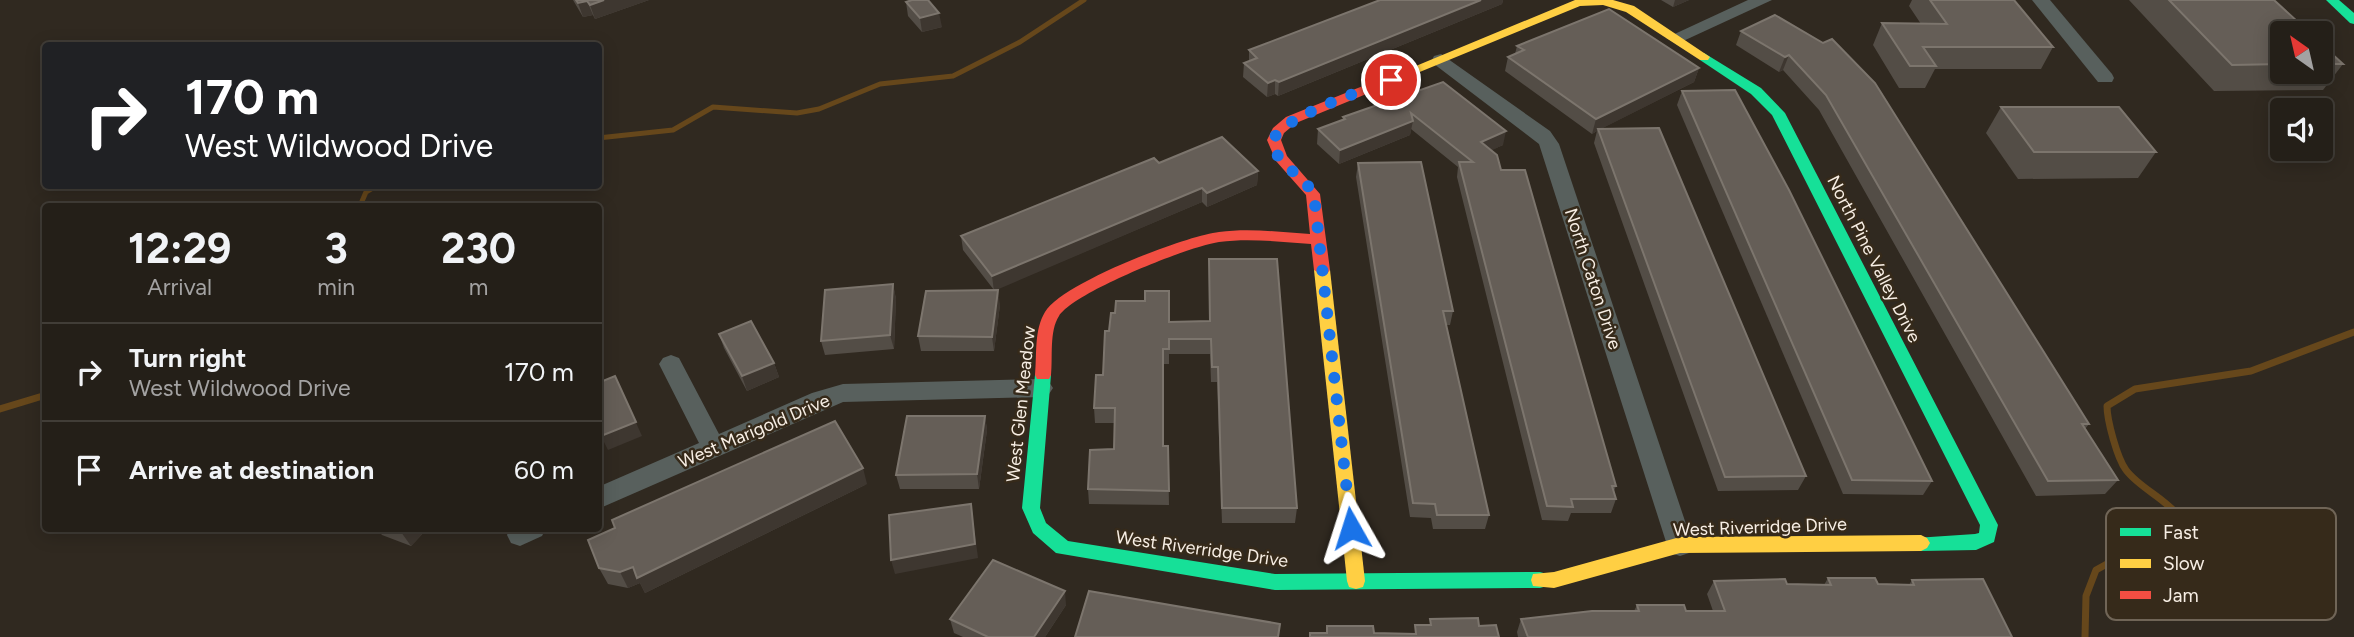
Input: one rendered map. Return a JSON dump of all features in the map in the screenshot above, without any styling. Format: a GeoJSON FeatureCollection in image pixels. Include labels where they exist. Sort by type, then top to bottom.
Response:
{"type":"FeatureCollection","features":[{"type":"Feature","properties":{"kind":"main road","name":"North Pine Valley Drive"},"geometry":{"type":"LineString","coordinates":[[1319,239],[1314,195],[1308,184],[1279,155],[1273,144],[1275,135],[1291,120],[1578,3],[1590,0],[1630,9],[1756,91],[1778,113],[1989,525],[1988,537]]}},
{"type":"Feature","properties":{"kind":"main road"},"geometry":{"type":"LineString","coordinates":[[2332,0],[2354,20]]}},
{"type":"Feature","properties":{"kind":"main road","name":"West Glen Meadow"},"geometry":{"type":"LineString","coordinates":[[1041,531],[1033,520],[1030,499],[1049,320],[1054,310],[1073,295],[1205,239],[1319,239]]}},
{"type":"Feature","properties":{"kind":"main road"},"geometry":{"type":"LineString","coordinates":[[1319,239],[1356,581]]}},
{"type":"Feature","properties":{"kind":"main road","name":"West Riverridge Drive"},"geometry":{"type":"LineString","coordinates":[[1041,531],[1063,548],[1275,582],[1554,579],[1680,545],[1976,542],[1988,537]]}},
{"type":"Feature","properties":{"kind":"street"},"geometry":{"type":"LineString","coordinates":[[1675,38],[1763,0]]}},
{"type":"Feature","properties":{"kind":"street"},"geometry":{"type":"LineString","coordinates":[[2041,0],[2105,78]]}},
{"type":"Feature","properties":{"kind":"street","name":"North Caton Drive"},"geometry":{"type":"LineString","coordinates":[[1441,60],[1543,135],[1549,144],[1680,545]]}},
{"type":"Feature","properties":{"kind":"street"},"geometry":{"type":"LineString","coordinates":[[671,364],[713,447]]}},
{"type":"Feature","properties":{"kind":"street","name":"West Marigold Drive"},"geometry":{"type":"LineString","coordinates":[[602,497],[821,400],[843,393],[1041,388]]}},
{"type":"Feature","properties":{"kind":"building"},"geometry":{"type":"Polygon","coordinates":[[[576,0],[604,0],[590,5],[587,1],[578,3],[576,0]]]}},
{"type":"Feature","properties":{"kind":"building"},"geometry":{"type":"Polygon","coordinates":[[[928,0],[939,13],[920,18],[906,2],[928,0]]]}},
{"type":"Feature","properties":{"kind":"building"},"geometry":{"type":"Polygon","coordinates":[[[1380,0],[1481,0],[1279,82],[1275,80],[1268,83],[1244,63],[1257,58],[1249,50],[1380,0]]]}},
{"type":"Feature","properties":{"kind":"building"},"geometry":{"type":"Polygon","coordinates":[[[1930,0],[2014,0],[2053,47],[1923,47],[1936,66],[1910,66],[1882,23],[1947,24],[1930,0]]]}},
{"type":"Feature","properties":{"kind":"building"},"geometry":{"type":"Polygon","coordinates":[[[2169,0],[2274,0],[2297,21],[2270,21],[2270,64],[2232,65],[2169,0]]]}},
{"type":"Feature","properties":{"kind":"building"},"geometry":{"type":"Polygon","coordinates":[[[1609,9],[1699,68],[1596,119],[1508,57],[1524,50],[1517,46],[1609,9]]]}},
{"type":"Feature","properties":{"kind":"building"},"geometry":{"type":"Polygon","coordinates":[[[1775,15],[1823,43],[1832,39],[1875,83],[2089,424],[2082,424],[2118,480],[2048,481],[1826,95],[1789,55],[1785,57],[1741,31],[1775,15]]]}},
{"type":"Feature","properties":{"kind":"building"},"geometry":{"type":"Polygon","coordinates":[[[2333,55],[2343,64],[2333,64],[2333,55]]]}},
{"type":"Feature","properties":{"kind":"building"},"geometry":{"type":"Polygon","coordinates":[[[1443,82],[1506,131],[1481,142],[1497,155],[1501,170],[1525,170],[1616,486],[1612,486],[1616,499],[1571,499],[1573,507],[1547,506],[1459,162],[1473,162],[1411,113],[1413,121],[1340,150],[1318,129],[1345,119],[1343,117],[1443,82]]]}},
{"type":"Feature","properties":{"kind":"building"},"geometry":{"type":"Polygon","coordinates":[[[1735,90],[1789,190],[1932,481],[1852,480],[1682,91],[1735,90]]]}},
{"type":"Feature","properties":{"kind":"building"},"geometry":{"type":"Polygon","coordinates":[[[2001,107],[2119,107],[2156,152],[2034,152],[2001,107]]]}},
{"type":"Feature","properties":{"kind":"building"},"geometry":{"type":"Polygon","coordinates":[[[1659,128],[1806,476],[1725,477],[1598,129],[1659,128]]]}},
{"type":"Feature","properties":{"kind":"building"},"geometry":{"type":"Polygon","coordinates":[[[1222,137],[1258,171],[1207,193],[1202,188],[992,276],[961,236],[1154,158],[1159,163],[1222,137]]]}},
{"type":"Feature","properties":{"kind":"building"},"geometry":{"type":"Polygon","coordinates":[[[1421,162],[1453,311],[1443,311],[1489,515],[1437,515],[1435,504],[1413,503],[1358,163],[1421,162]]]}},
{"type":"Feature","properties":{"kind":"building"},"geometry":{"type":"Polygon","coordinates":[[[1209,259],[1277,259],[1297,508],[1222,508],[1218,367],[1212,367],[1211,339],[1169,339],[1169,349],[1163,349],[1163,446],[1168,446],[1169,491],[1088,489],[1090,450],[1114,449],[1115,408],[1094,408],[1096,375],[1103,375],[1105,331],[1109,331],[1111,313],[1115,313],[1116,301],[1145,301],[1145,291],[1169,291],[1169,322],[1210,321],[1209,259]]]}},
{"type":"Feature","properties":{"kind":"building"},"geometry":{"type":"Polygon","coordinates":[[[893,284],[890,335],[821,341],[825,290],[893,284]]]}},
{"type":"Feature","properties":{"kind":"building"},"geometry":{"type":"Polygon","coordinates":[[[998,290],[992,337],[918,336],[926,291],[998,290]]]}},
{"type":"Feature","properties":{"kind":"building"},"geometry":{"type":"Polygon","coordinates":[[[751,321],[774,363],[742,376],[719,334],[751,321]]]}},
{"type":"Feature","properties":{"kind":"building"},"geometry":{"type":"Polygon","coordinates":[[[615,376],[636,422],[602,436],[602,381],[615,376]]]}},
{"type":"Feature","properties":{"kind":"building"},"geometry":{"type":"Polygon","coordinates":[[[907,416],[985,416],[977,474],[896,475],[907,416]]]}},
{"type":"Feature","properties":{"kind":"building"},"geometry":{"type":"Polygon","coordinates":[[[835,421],[863,468],[637,578],[633,567],[620,572],[599,568],[588,540],[615,528],[612,520],[835,421]]]}},
{"type":"Feature","properties":{"kind":"building"},"geometry":{"type":"Polygon","coordinates":[[[971,504],[975,544],[891,560],[889,515],[971,504]]]}},
{"type":"Feature","properties":{"kind":"building"},"geometry":{"type":"Polygon","coordinates":[[[993,560],[1065,591],[1034,637],[988,637],[950,619],[993,560]]]}},
{"type":"Feature","properties":{"kind":"building"},"geometry":{"type":"Polygon","coordinates":[[[1828,578],[1875,578],[1878,584],[1914,585],[1912,580],[1983,579],[2012,637],[1528,637],[1521,619],[1592,611],[1639,611],[1637,605],[1684,605],[1686,611],[1725,611],[1714,581],[1785,579],[1787,584],[1831,585],[1828,578]]]}},
{"type":"Feature","properties":{"kind":"building"},"geometry":{"type":"Polygon","coordinates":[[[1089,591],[1280,624],[1278,637],[1075,637],[1089,591]]]}},
{"type":"Feature","properties":{"kind":"building"},"geometry":{"type":"Polygon","coordinates":[[[1478,618],[1479,626],[1496,625],[1499,637],[1310,637],[1310,633],[1327,633],[1327,626],[1373,626],[1374,633],[1416,634],[1415,625],[1431,625],[1430,619],[1478,618]]]}},
{"type":"Feature","properties":{"kind":"waterway"},"geometry":{"type":"LineString","coordinates":[[602,138],[673,130],[713,107],[797,113],[819,109],[880,84],[953,76],[1020,42],[1084,0]]}},
{"type":"Feature","properties":{"kind":"waterway"},"geometry":{"type":"LineString","coordinates":[[361,203],[366,192],[371,189]]}},
{"type":"Feature","properties":{"kind":"waterway"},"geometry":{"type":"LineString","coordinates":[[2171,508],[2126,470],[2113,439],[2107,406],[2135,389],[2251,371],[2354,332]]}},
{"type":"Feature","properties":{"kind":"waterway"},"geometry":{"type":"LineString","coordinates":[[0,409],[42,396]]}},
{"type":"Feature","properties":{"kind":"waterway"},"geometry":{"type":"LineString","coordinates":[[2085,637],[2086,596],[2096,570],[2106,564]]}},
{"type":"Feature","properties":{"kind":"traffic: fast"},"geometry":{"type":"LineString","coordinates":[[2332,0],[2354,20]]}},
{"type":"Feature","properties":{"kind":"traffic: fast"},"geometry":{"type":"LineString","coordinates":[[1704,57],[1756,91],[1778,113],[1989,525],[1988,537],[1976,542],[1921,543]]}},
{"type":"Feature","properties":{"kind":"traffic: fast"},"geometry":{"type":"LineString","coordinates":[[1043,375],[1031,508],[1039,528],[1063,548],[1275,582],[1540,580]]}},
{"type":"Feature","properties":{"kind":"traffic: slow"},"geometry":{"type":"LineString","coordinates":[[1405,73],[1578,3],[1604,1],[1630,9],[1704,57]]}},
{"type":"Feature","properties":{"kind":"traffic: slow"},"geometry":{"type":"LineString","coordinates":[[1322,270],[1356,581]]}},
{"type":"Feature","properties":{"kind":"traffic: slow"},"geometry":{"type":"LineString","coordinates":[[1540,580],[1554,580],[1680,545],[1921,543]]}},
{"type":"Feature","properties":{"kind":"traffic: jam"},"geometry":{"type":"LineString","coordinates":[[1322,270],[1313,194],[1281,158],[1274,140],[1278,131],[1291,120],[1405,73]]}},
{"type":"Feature","properties":{"kind":"traffic: jam"},"geometry":{"type":"LineString","coordinates":[[1043,375],[1046,334],[1053,312],[1063,303],[1104,280],[1182,247],[1217,237],[1319,239]]}},
{"type":"Feature","properties":{"kind":"route"},"geometry":{"type":"LineString","coordinates":[[1351,528],[1314,195],[1308,184],[1279,155],[1273,144],[1275,135],[1291,120],[1391,80]]}}]}
